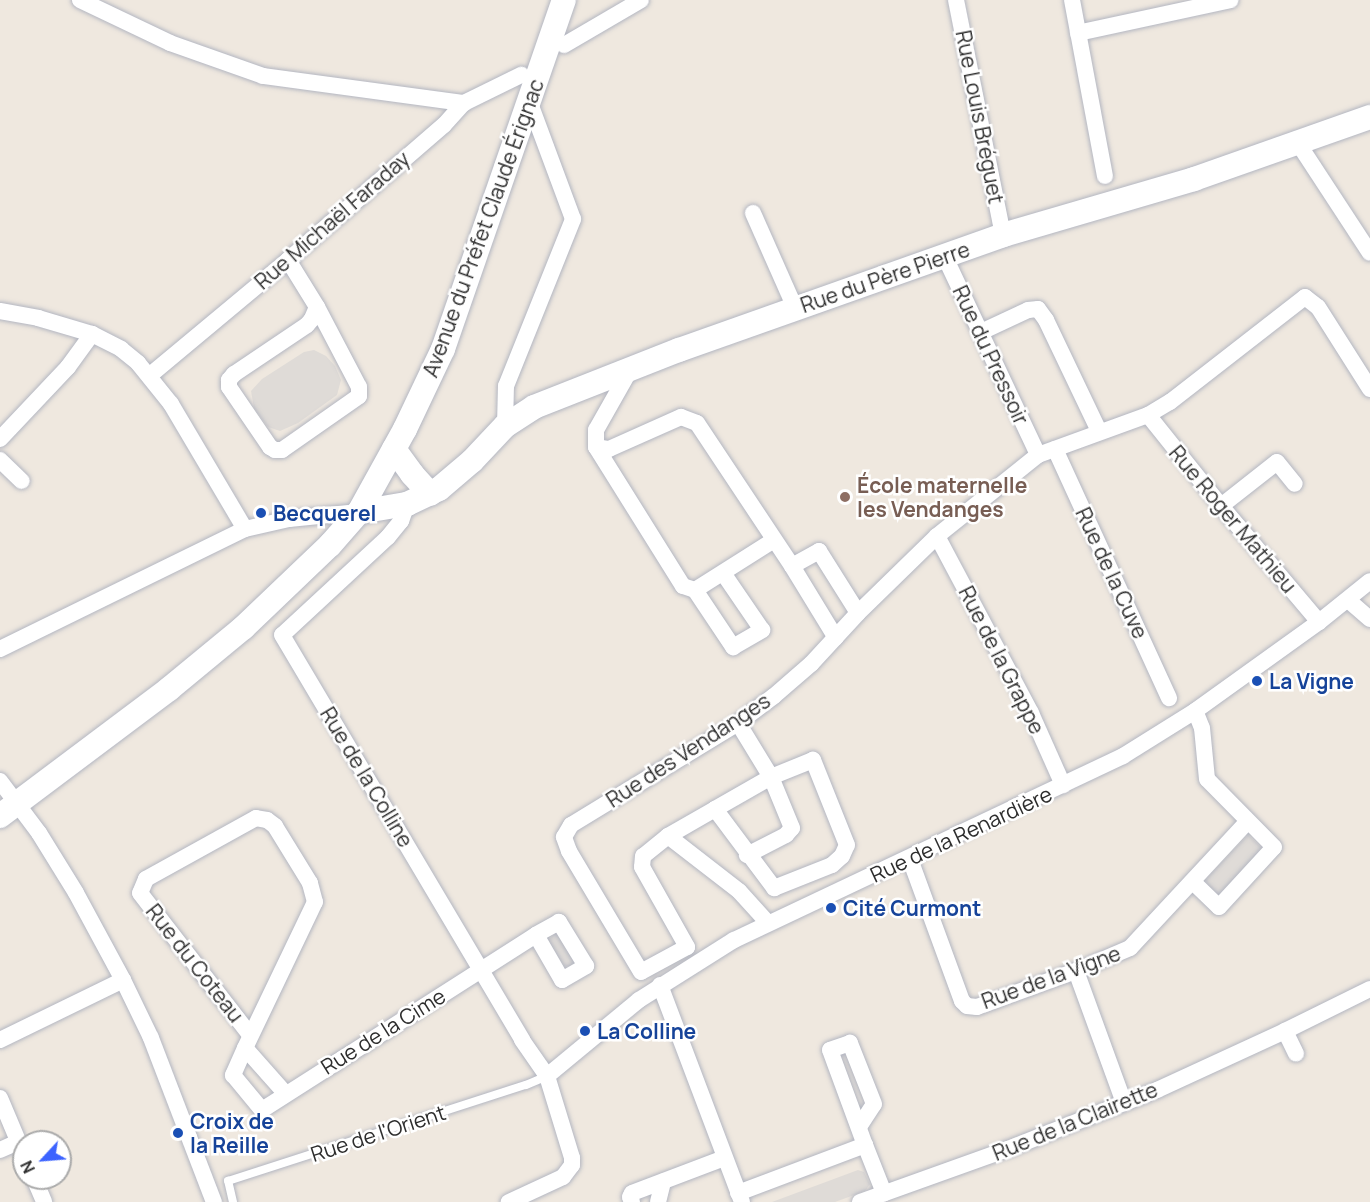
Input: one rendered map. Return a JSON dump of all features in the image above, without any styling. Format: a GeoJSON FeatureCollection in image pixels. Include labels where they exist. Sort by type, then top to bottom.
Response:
{"type":"FeatureCollection","features":[{"type":"Feature","properties":{"kind":"street","name":"Avenue du Préfet Claude Érignac"},"geometry":{"type":"LineString","coordinates":[[8,810],[169,689],[243,628],[330,545],[359,512],[394,449],[443,349],[564,0]]}},
{"type":"Feature","properties":{"kind":"street"},"geometry":{"type":"LineString","coordinates":[[564,45],[642,0]]}},
{"type":"Feature","properties":{"kind":"street","name":"Rue Louis Bréguet"},"geometry":{"type":"LineString","coordinates":[[956,0],[1003,235]]}},
{"type":"Feature","properties":{"kind":"street"},"geometry":{"type":"LineString","coordinates":[[1072,0],[1105,176]]}},
{"type":"Feature","properties":{"kind":"street"},"geometry":{"type":"LineString","coordinates":[[1078,33],[1230,0]]}},
{"type":"Feature","properties":{"kind":"street"},"geometry":{"type":"LineString","coordinates":[[85,1],[170,43],[263,76],[428,97],[464,104]]}},
{"type":"Feature","properties":{"kind":"street","name":"Rue Michaël Faraday"},"geometry":{"type":"LineString","coordinates":[[149,376],[288,260],[444,125],[464,104],[521,75]]}},
{"type":"Feature","properties":{"kind":"street"},"geometry":{"type":"LineString","coordinates":[[428,97],[444,125]]}},
{"type":"Feature","properties":{"kind":"street"},"geometry":{"type":"LineString","coordinates":[[505,426],[506,386],[573,219],[529,101]]}},
{"type":"Feature","properties":{"kind":"street","name":"Rue du Père Pierre"},"geometry":{"type":"LineString","coordinates":[[359,512],[407,504],[439,489],[472,462],[505,426],[534,407],[795,308],[944,255],[1003,235],[1194,179],[1370,117]]}},
{"type":"Feature","properties":{"kind":"street"},"geometry":{"type":"LineString","coordinates":[[1298,143],[1370,253]]}},
{"type":"Feature","properties":{"kind":"street"},"geometry":{"type":"LineString","coordinates":[[753,213],[795,308]]}},
{"type":"Feature","properties":{"kind":"street","name":"Rue du Pressoir"},"geometry":{"type":"LineString","coordinates":[[944,255],[1038,455]]}},
{"type":"Feature","properties":{"kind":"street"},"geometry":{"type":"LineString","coordinates":[[288,260],[317,307],[359,387],[359,396],[282,450],[275,450],[270,447],[229,387],[229,380],[234,374],[307,325],[317,307]]}},
{"type":"Feature","properties":{"kind":"street","name":"Rue des Vendanges"},"geometry":{"type":"LineString","coordinates":[[668,836],[643,856],[642,867],[687,947],[641,972],[569,851],[564,837],[571,825],[738,723],[811,664],[858,613],[937,536],[1038,455],[1148,415],[1199,381],[1265,326],[1305,297],[1318,307],[1370,389]]}},
{"type":"Feature","properties":{"kind":"street"},"geometry":{"type":"LineString","coordinates":[[981,332],[1028,310],[1038,309],[1046,320],[1099,431]]}},
{"type":"Feature","properties":{"kind":"street"},"geometry":{"type":"LineString","coordinates":[[0,311],[38,318],[92,334],[121,349],[138,363],[177,413],[245,529]]}},
{"type":"Feature","properties":{"kind":"street"},"geometry":{"type":"LineString","coordinates":[[0,440],[68,367],[92,334]]}},
{"type":"Feature","properties":{"kind":"street"},"geometry":{"type":"LineString","coordinates":[[630,370],[596,430],[596,447],[683,586],[695,590],[733,647],[762,630],[723,573]]}},
{"type":"Feature","properties":{"kind":"street","name":"Rue Roger Mathieu"},"geometry":{"type":"LineString","coordinates":[[1148,415],[1319,622]]}},
{"type":"Feature","properties":{"kind":"street"},"geometry":{"type":"LineString","coordinates":[[596,447],[609,449],[681,417],[697,423],[792,566],[836,638]]}},
{"type":"Feature","properties":{"kind":"street","name":"Rue de la Cuve"},"geometry":{"type":"LineString","coordinates":[[1055,448],[1169,698]]}},
{"type":"Feature","properties":{"kind":"street"},"geometry":{"type":"LineString","coordinates":[[394,449],[430,494]]}},
{"type":"Feature","properties":{"kind":"street"},"geometry":{"type":"LineString","coordinates":[[0,460],[22,481]]}},
{"type":"Feature","properties":{"kind":"street"},"geometry":{"type":"LineString","coordinates":[[1221,506],[1277,462],[1296,484]]}},
{"type":"Feature","properties":{"kind":"street","name":"Rue de la Colline"},"geometry":{"type":"LineString","coordinates":[[407,504],[401,521],[388,537],[282,635],[547,1076],[572,1158],[572,1165],[563,1177],[509,1202]]}},
{"type":"Feature","properties":{"kind":"street"},"geometry":{"type":"LineString","coordinates":[[0,649],[245,529],[289,519],[359,512]]}},
{"type":"Feature","properties":{"kind":"street","name":"Rue de la Grappe"},"geometry":{"type":"LineString","coordinates":[[937,536],[1031,713],[1063,785]]}},
{"type":"Feature","properties":{"kind":"street"},"geometry":{"type":"LineString","coordinates":[[695,590],[774,540]]}},
{"type":"Feature","properties":{"kind":"street"},"geometry":{"type":"LineString","coordinates":[[792,566],[819,551],[858,613]]}},
{"type":"Feature","properties":{"kind":"street","name":"Rue de la Renardière"},"geometry":{"type":"LineString","coordinates":[[547,1076],[639,999],[768,923],[910,859],[1123,756],[1195,711],[1319,622],[1370,581]]}},
{"type":"Feature","properties":{"kind":"street"},"geometry":{"type":"LineString","coordinates":[[1348,600],[1370,619]]}},
{"type":"Feature","properties":{"kind":"street"},"geometry":{"type":"LineString","coordinates":[[1193,882],[1219,907],[1274,847],[1207,779],[1202,728],[1195,711]]}},
{"type":"Feature","properties":{"kind":"street"},"geometry":{"type":"LineString","coordinates":[[738,723],[771,777],[792,828],[786,835],[747,855]]}},
{"type":"Feature","properties":{"kind":"street"},"geometry":{"type":"LineString","coordinates":[[715,809],[747,855],[774,888],[832,865],[842,856],[847,845],[813,760],[771,777],[715,809],[668,836],[739,891],[768,923]]}},
{"type":"Feature","properties":{"kind":"street"},"geometry":{"type":"LineString","coordinates":[[0,780],[8,810],[39,833],[76,893],[123,980],[151,1038],[214,1202]]}},
{"type":"Feature","properties":{"kind":"street","name":"Rue du Coteau"},"geometry":{"type":"LineString","coordinates":[[256,818],[267,820],[275,826],[310,883],[315,902],[248,1041],[140,893],[146,879],[256,818]]}},
{"type":"Feature","properties":{"kind":"street","name":"Rue de la Vigne"},"geometry":{"type":"LineString","coordinates":[[910,859],[962,1001],[968,1006],[977,1007],[1076,971],[1130,948],[1247,822]]}},
{"type":"Feature","properties":{"kind":"street","name":"Rue de la Cime"},"geometry":{"type":"LineString","coordinates":[[248,1041],[233,1075],[262,1110],[536,935]]}},
{"type":"Feature","properties":{"kind":"street"},"geometry":{"type":"LineString","coordinates":[[1076,971],[1124,1103]]}},
{"type":"Feature","properties":{"kind":"street"},"geometry":{"type":"LineString","coordinates":[[0,1040],[123,980]]}},
{"type":"Feature","properties":{"kind":"street"},"geometry":{"type":"LineString","coordinates":[[660,985],[740,1197],[865,1145]]}},
{"type":"Feature","properties":{"kind":"street","name":"Rue de la Clairette"},"geometry":{"type":"LineString","coordinates":[[860,1202],[1124,1103],[1285,1031],[1370,989]]}},
{"type":"Feature","properties":{"kind":"street"},"geometry":{"type":"LineString","coordinates":[[1285,1031],[1296,1054]]}},
{"type":"Feature","properties":{"kind":"street"},"geometry":{"type":"LineString","coordinates":[[248,1041],[285,1094]]}},
{"type":"Feature","properties":{"kind":"street"},"geometry":{"type":"LineString","coordinates":[[0,1098],[13,1130]]}},
{"type":"Feature","properties":{"kind":"street"},"geometry":{"type":"LineString","coordinates":[[859,1127],[884,1193]]}},
{"type":"Feature","properties":{"kind":"street"},"geometry":{"type":"LineString","coordinates":[[632,1202],[630,1197],[632,1192],[724,1158]]}},
{"type":"Feature","properties":{"kind":"street"},"geometry":{"type":"LineString","coordinates":[[658,1202],[663,1182]]}},
{"type":"Feature","properties":{"kind":"lane","name":"Rue de l'Orient"},"geometry":{"type":"LineString","coordinates":[[233,1202],[228,1181],[516,1089],[547,1076]]}},
{"type":"Feature","properties":{"kind":"shaded area"},"geometry":{"type":"Polygon","coordinates":[[[314,350],[326,356],[335,366],[341,380],[337,395],[298,423],[280,431],[268,427],[254,408],[251,391],[262,379],[304,352],[314,350]]]}},
{"type":"Feature","properties":{"kind":"shaded area"},"geometry":{"type":"Polygon","coordinates":[[[1248,835],[1264,850],[1225,894],[1219,895],[1211,890],[1205,880],[1248,835]]]}},
{"type":"Feature","properties":{"kind":"shaded area"},"geometry":{"type":"Polygon","coordinates":[[[556,932],[560,933],[575,962],[571,966],[564,966],[548,941],[556,932]]]}},
{"type":"Feature","properties":{"kind":"shaded area"},"geometry":{"type":"Polygon","coordinates":[[[858,1170],[864,1172],[870,1184],[865,1191],[835,1202],[772,1202],[858,1170]]]}},
{"type":"Feature","properties":{"kind":"place","name":"École maternelle les Vendanges"},"geometry":{"type":"Point","coordinates":[845,497]}},
{"type":"Feature","properties":{"kind":"place","name":"Becquerel"},"geometry":{"type":"Point","coordinates":[261,513]}},
{"type":"Feature","properties":{"kind":"place","name":"La Vigne"},"geometry":{"type":"Point","coordinates":[1257,681]}},
{"type":"Feature","properties":{"kind":"place","name":"Cité Curmont"},"geometry":{"type":"Point","coordinates":[831,908]}},
{"type":"Feature","properties":{"kind":"place","name":"La Colline"},"geometry":{"type":"Point","coordinates":[585,1031]}},
{"type":"Feature","properties":{"kind":"place","name":"Croix de la Reille"},"geometry":{"type":"Point","coordinates":[178,1133]}}]}
